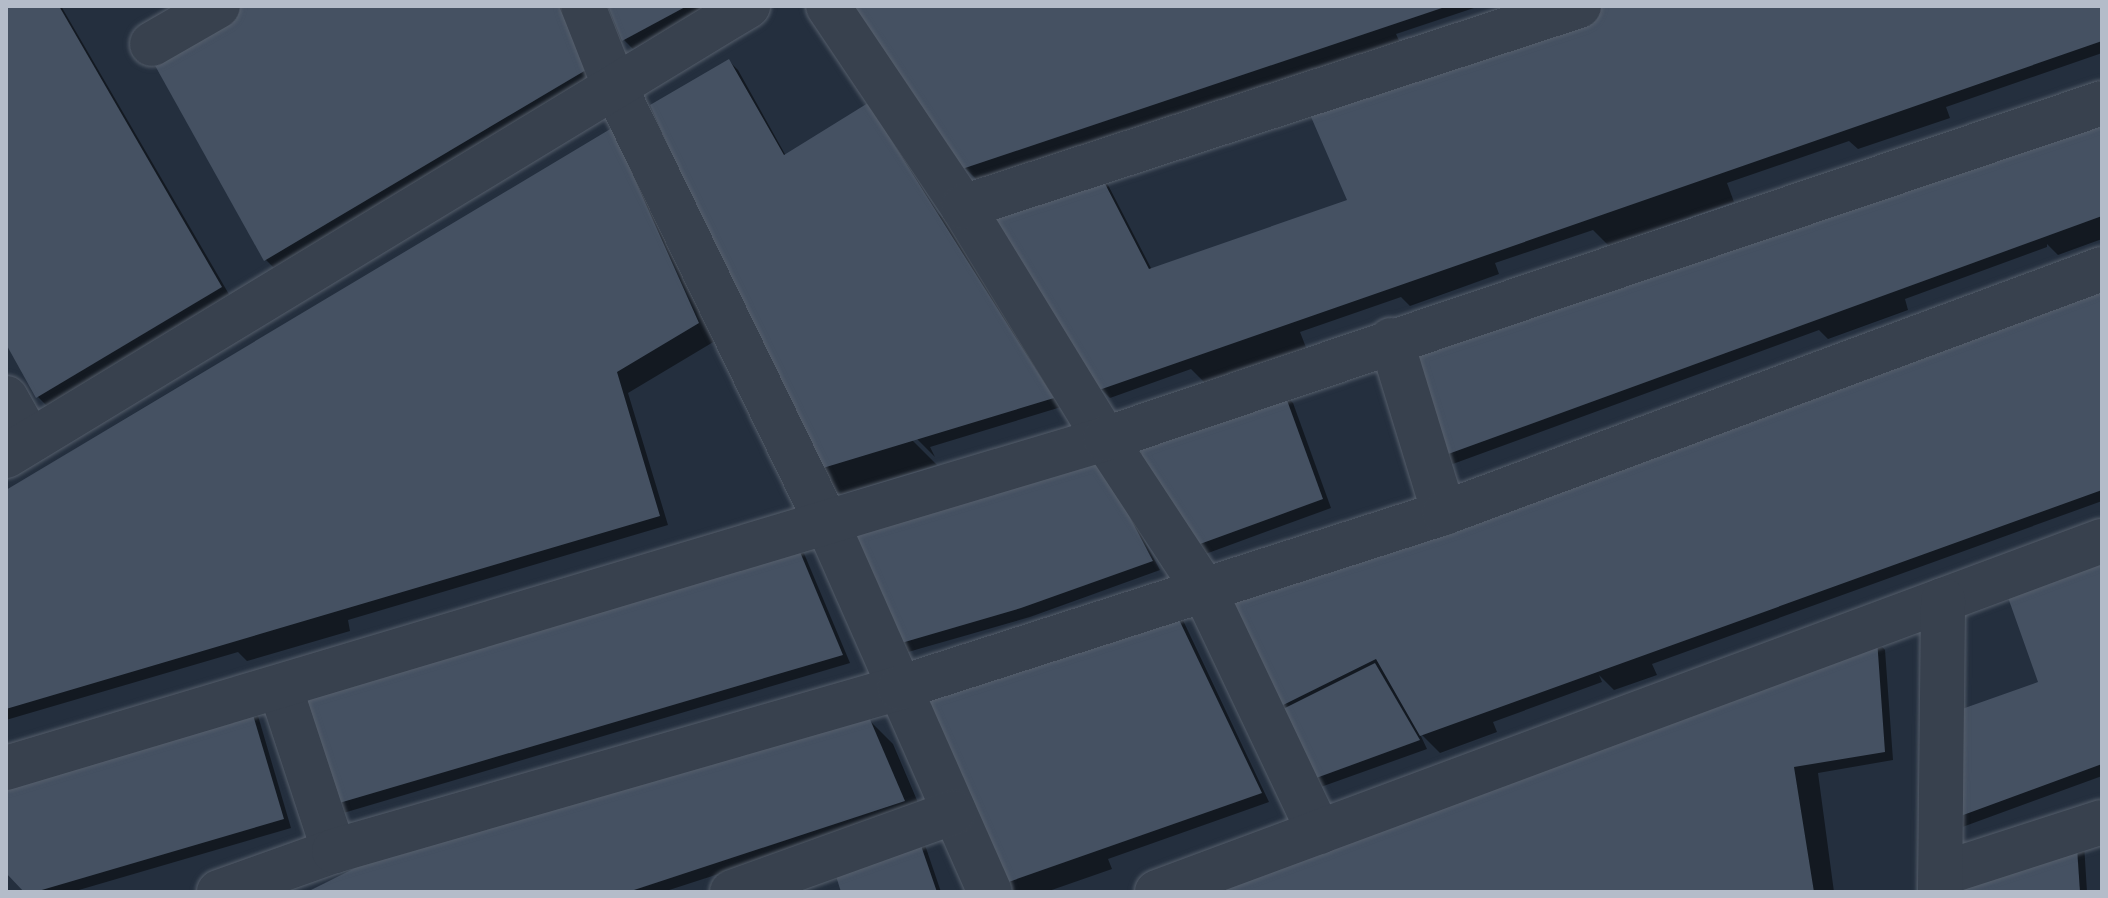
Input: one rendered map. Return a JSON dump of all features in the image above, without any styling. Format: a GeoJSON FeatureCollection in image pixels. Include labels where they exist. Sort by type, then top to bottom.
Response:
{"type":"FeatureCollection","features":[{"type":"Feature","properties":{"kind":"street"},"geometry":{"type":"LineString","coordinates":[[152,44],[218,6]]}},
{"type":"Feature","properties":{"kind":"street"},"geometry":{"type":"LineString","coordinates":[[583,6],[614,85],[828,525],[990,892]]}},
{"type":"Feature","properties":{"kind":"street"},"geometry":{"type":"LineString","coordinates":[[6,398],[18,448],[748,6]]}},
{"type":"Feature","properties":{"kind":"street"},"geometry":{"type":"LineString","coordinates":[[828,6],[963,207],[1105,439],[1204,590],[1319,832]]}},
{"type":"Feature","properties":{"kind":"street"},"geometry":{"type":"LineString","coordinates":[[963,207],[1579,6]]}},
{"type":"Feature","properties":{"kind":"street"},"geometry":{"type":"LineString","coordinates":[[6,768],[828,525],[1105,439],[1391,340],[2102,103]]}},
{"type":"Feature","properties":{"kind":"street"},"geometry":{"type":"LineString","coordinates":[[219,892],[334,851],[899,688],[1444,513],[2102,269]]}},
{"type":"Feature","properties":{"kind":"street"},"geometry":{"type":"LineString","coordinates":[[1391,340],[1444,513]]}},
{"type":"Feature","properties":{"kind":"street"},"geometry":{"type":"LineString","coordinates":[[1157,892],[2102,541]]}},
{"type":"Feature","properties":{"kind":"street"},"geometry":{"type":"LineString","coordinates":[[1943,600],[1940,883],[2102,822]]}},
{"type":"Feature","properties":{"kind":"street"},"geometry":{"type":"LineString","coordinates":[[280,687],[334,851]]}},
{"type":"Feature","properties":{"kind":"street"},"geometry":{"type":"LineString","coordinates":[[732,892],[954,812]]}},
{"type":"Feature","properties":{"kind":"building"},"geometry":{"type":"Polygon","coordinates":[[[6,6],[59,6],[222,287],[36,398],[6,344],[6,6]]]}},
{"type":"Feature","properties":{"kind":"building"},"geometry":{"type":"Polygon","coordinates":[[[236,6],[559,6],[586,70],[264,261],[148,53],[236,6]]]}},
{"type":"Feature","properties":{"kind":"building"},"geometry":{"type":"Polygon","coordinates":[[[608,6],[687,6],[622,41],[608,6]]]}},
{"type":"Feature","properties":{"kind":"building"},"geometry":{"type":"Polygon","coordinates":[[[854,6],[1445,6],[1445,7],[962,169],[854,6]]]}},
{"type":"Feature","properties":{"kind":"building"},"geometry":{"type":"Polygon","coordinates":[[[1593,6],[2102,6],[2102,41],[1099,390],[989,208],[1099,172],[1149,269],[1347,200],[1305,103],[1593,6]]]}},
{"type":"Feature","properties":{"kind":"building"},"geometry":{"type":"Polygon","coordinates":[[[729,59],[784,155],[868,103],[1054,398],[813,471],[650,105],[729,59]]]}},
{"type":"Feature","properties":{"kind":"building"},"geometry":{"type":"Polygon","coordinates":[[[2102,105],[2102,216],[1440,457],[1402,353],[2102,105]]]}},
{"type":"Feature","properties":{"kind":"building"},"geometry":{"type":"Polygon","coordinates":[[[612,128],[699,323],[617,372],[660,516],[6,709],[6,490],[612,128]]]}},
{"type":"Feature","properties":{"kind":"building"},"geometry":{"type":"Polygon","coordinates":[[[2102,267],[2102,490],[1420,736],[1376,659],[1273,710],[1210,590],[2102,267]]]}},
{"type":"Feature","properties":{"kind":"building"},"geometry":{"type":"Polygon","coordinates":[[[1284,392],[1323,499],[1189,548],[1143,467],[1140,438],[1284,392]]]}},
{"type":"Feature","properties":{"kind":"building"},"geometry":{"type":"Polygon","coordinates":[[[1095,451],[1153,561],[1021,608],[891,646],[838,524],[1095,451]]]}},
{"type":"Feature","properties":{"kind":"building"},"geometry":{"type":"Polygon","coordinates":[[[795,540],[843,655],[312,811],[276,689],[795,540]]]}},
{"type":"Feature","properties":{"kind":"building"},"geometry":{"type":"Polygon","coordinates":[[[2102,554],[2102,764],[1936,825],[1928,721],[2038,682],[2005,589],[2102,554]]]}},
{"type":"Feature","properties":{"kind":"building"},"geometry":{"type":"Polygon","coordinates":[[[1171,603],[1262,793],[997,886],[911,698],[1171,603]]]}},
{"type":"Feature","properties":{"kind":"building"},"geometry":{"type":"Polygon","coordinates":[[[1877,639],[1885,752],[1794,767],[1814,892],[1189,892],[1877,639]]]}},
{"type":"Feature","properties":{"kind":"building"},"geometry":{"type":"Polygon","coordinates":[[[1375,663],[1420,740],[1308,781],[1273,714],[1375,663]]]}},
{"type":"Feature","properties":{"kind":"building"},"geometry":{"type":"Polygon","coordinates":[[[248,698],[284,819],[35,892],[24,892],[6,873],[6,767],[248,698]]]}},
{"type":"Feature","properties":{"kind":"building"},"geometry":{"type":"Polygon","coordinates":[[[869,717],[905,801],[628,892],[307,892],[371,860],[869,717]]]}},
{"type":"Feature","properties":{"kind":"building"},"geometry":{"type":"Polygon","coordinates":[[[2076,833],[2080,892],[1940,892],[2076,833]]]}},
{"type":"Feature","properties":{"kind":"building"},"geometry":{"type":"Polygon","coordinates":[[[917,834],[937,892],[841,892],[832,863],[917,834]]]}}]}
